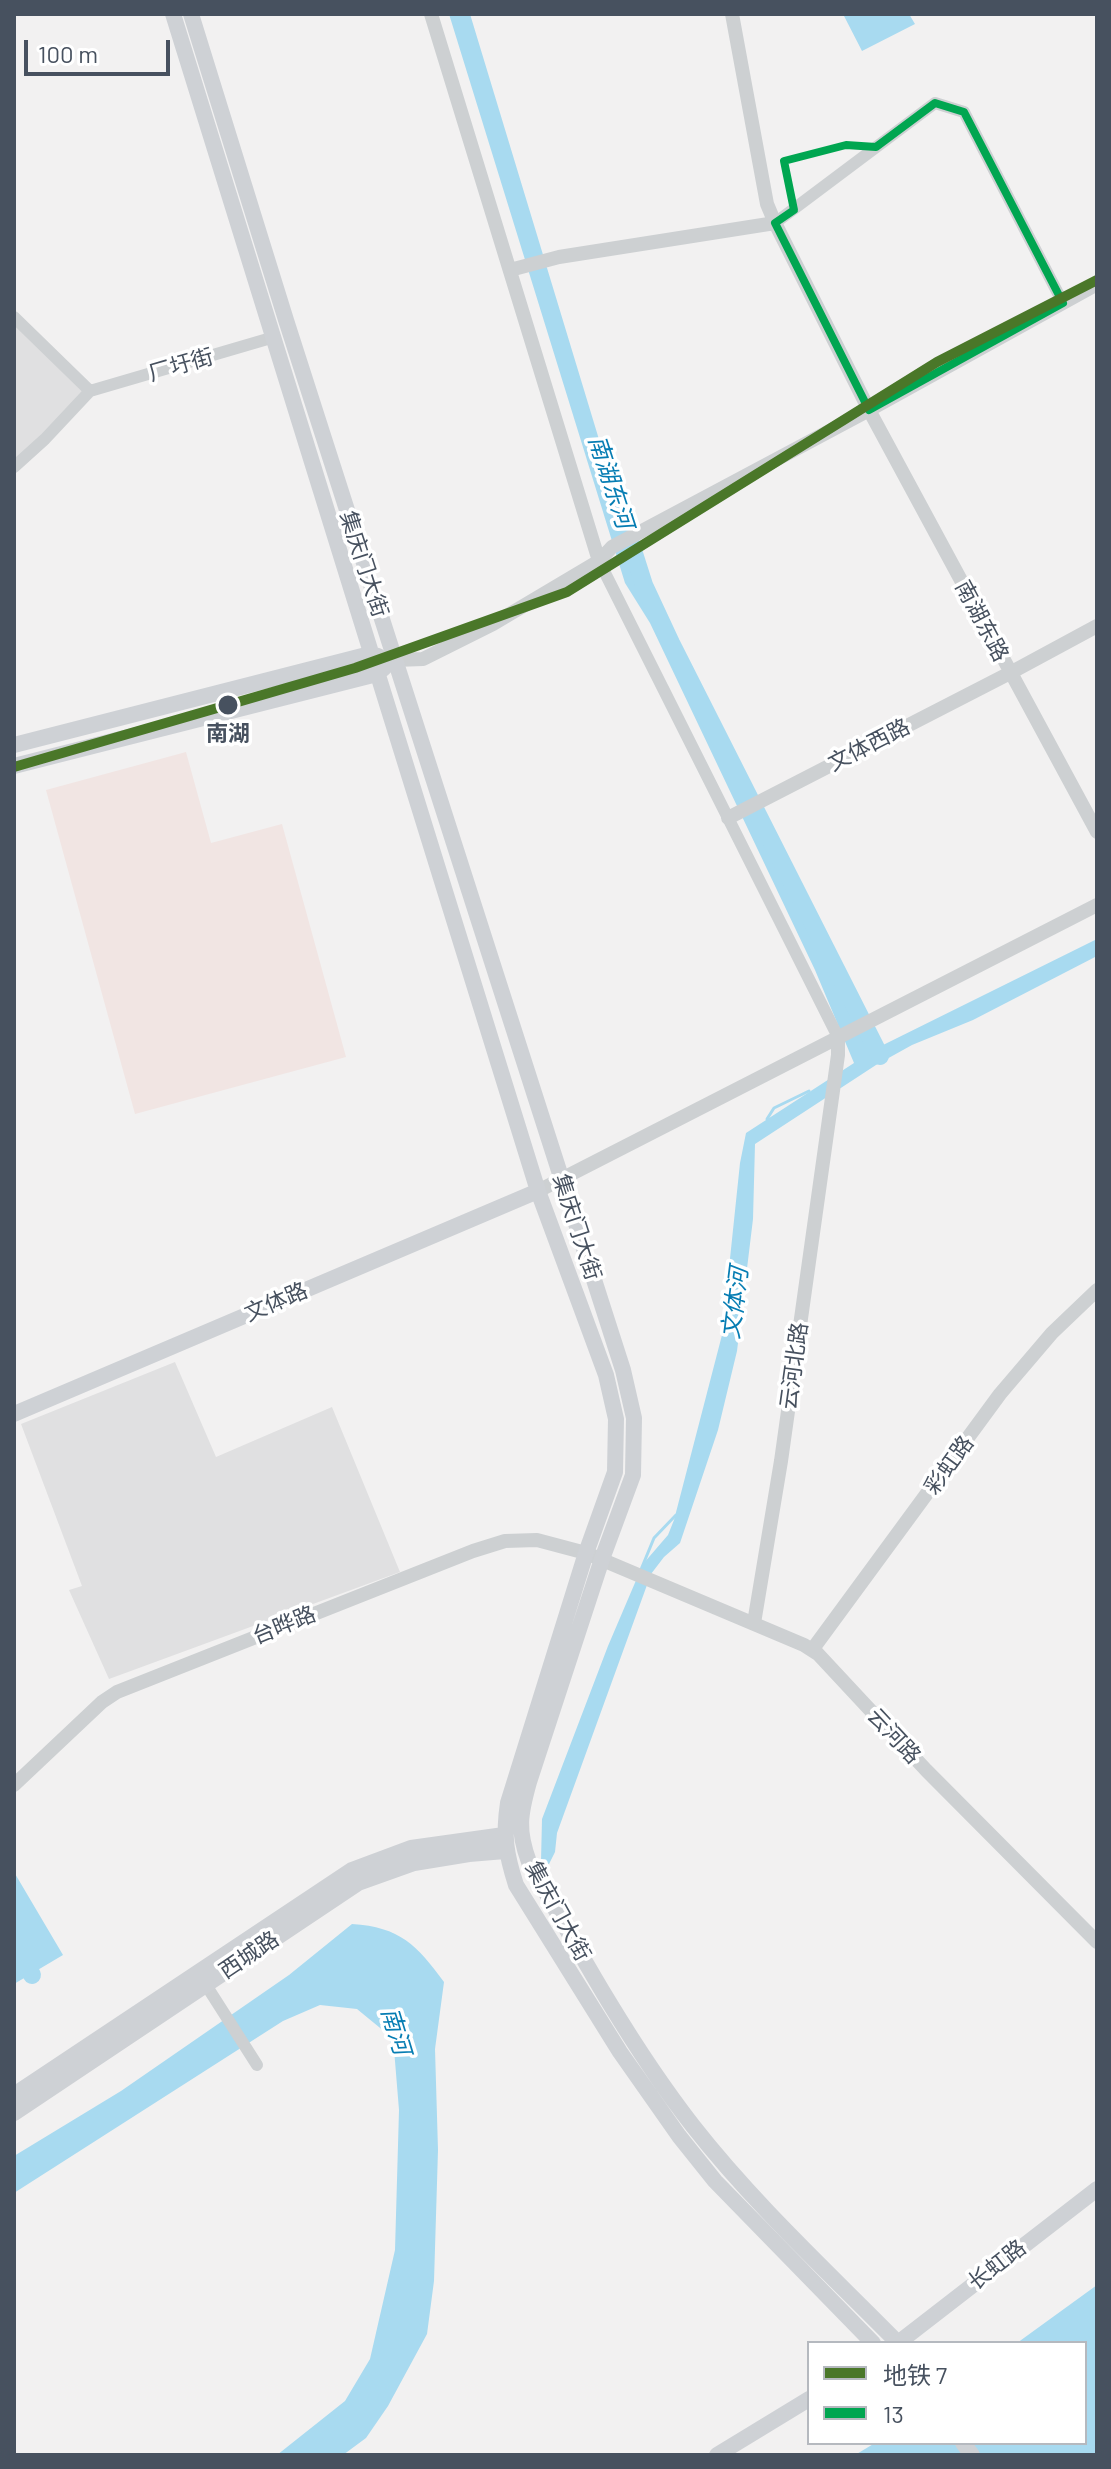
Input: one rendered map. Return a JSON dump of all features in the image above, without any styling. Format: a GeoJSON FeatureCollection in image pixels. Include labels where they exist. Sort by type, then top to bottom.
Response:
{"type":"FeatureCollection","features":[{"type":"Feature","properties":{"kind":"main road","name":"集庆门大街"},"geometry":{"type":"LineString","coordinates":[[173,14],[538,1191],[606,1375],[616,1419],[615,1472],[522,1809],[521,1840],[529,1862],[558,1915],[634,2042],[693,2127],[739,2182],[896,2341]]}},
{"type":"Feature","properties":{"kind":"main road","name":"集庆门大街"},"geometry":{"type":"LineString","coordinates":[[191,14],[623,1370],[634,1418],[633,1475],[594,1556],[508,1803],[505,1843],[516,1885],[647,2093],[715,2181],[871,2341]]}},
{"type":"Feature","properties":{"kind":"main road"},"geometry":{"type":"LineString","coordinates":[[14,745],[370,654],[395,660]]}},
{"type":"Feature","properties":{"kind":"main road"},"geometry":{"type":"LineString","coordinates":[[14,766],[377,674],[395,660]]}},
{"type":"Feature","properties":{"kind":"main road","name":"文体路"},"geometry":{"type":"LineString","coordinates":[[14,1414],[538,1191]]}},
{"type":"Feature","properties":{"kind":"main road","name":"西城路"},"geometry":{"type":"LineString","coordinates":[[14,2113],[358,1883],[414,1863],[469,1854],[505,1843]]}},
{"type":"Feature","properties":{"kind":"main road","name":"西城路"},"geometry":{"type":"LineString","coordinates":[[14,2095],[352,1870],[411,1848],[505,1843]]}},
{"type":"Feature","properties":{"kind":"main road","name":"长虹路"},"geometry":{"type":"LineString","coordinates":[[901,2341],[1097,2189]]}},
{"type":"Feature","properties":{"kind":"main road"},"geometry":{"type":"LineString","coordinates":[[717,2455],[807,2400]]}},
{"type":"Feature","properties":{"kind":"street"},"geometry":{"type":"LineString","coordinates":[[431,14],[599,561],[734,814],[841,1036]]}},
{"type":"Feature","properties":{"kind":"street"},"geometry":{"type":"LineString","coordinates":[[732,14],[767,204],[775,223]]}},
{"type":"Feature","properties":{"kind":"street"},"geometry":{"type":"LineString","coordinates":[[510,270],[559,257],[775,223],[935,103],[964,112],[1063,303]]}},
{"type":"Feature","properties":{"kind":"street","name":"南湖东路"},"geometry":{"type":"LineString","coordinates":[[775,223],[869,410],[1097,832]]}},
{"type":"Feature","properties":{"kind":"street"},"geometry":{"type":"LineString","coordinates":[[395,660],[423,659],[493,624],[599,561],[612,547],[1097,284]]}},
{"type":"Feature","properties":{"kind":"street"},"geometry":{"type":"LineString","coordinates":[[14,317],[90,391],[14,467]]}},
{"type":"Feature","properties":{"kind":"street","name":"厂圩街"},"geometry":{"type":"LineString","coordinates":[[90,391],[271,338]]}},
{"type":"Feature","properties":{"kind":"street","name":"文体西路"},"geometry":{"type":"LineString","coordinates":[[734,814],[1097,626]]}},
{"type":"Feature","properties":{"kind":"street"},"geometry":{"type":"LineString","coordinates":[[538,1191],[1097,905]]}},
{"type":"Feature","properties":{"kind":"street","name":"云河北路"},"geometry":{"type":"LineString","coordinates":[[754,1623],[781,1461],[841,1036]]}},
{"type":"Feature","properties":{"kind":"street","name":"彩虹路"},"geometry":{"type":"LineString","coordinates":[[812,1650],[1000,1394],[1052,1333],[1097,1290]]}},
{"type":"Feature","properties":{"kind":"street","name":"台晔路"},"geometry":{"type":"LineString","coordinates":[[14,1785],[102,1702],[117,1692],[446,1561],[505,1541],[537,1540],[625,1568]]}},
{"type":"Feature","properties":{"kind":"street","name":"云河路"},"geometry":{"type":"LineString","coordinates":[[625,1568],[812,1650],[1097,1942]]}},
{"type":"Feature","properties":{"kind":"street"},"geometry":{"type":"LineString","coordinates":[[206,1985],[257,2065]]}},
{"type":"Feature","properties":{"kind":"shaded area"},"geometry":{"type":"Polygon","coordinates":[[[14,317],[90,391],[14,467],[14,317]]]}},
{"type":"Feature","properties":{"kind":"shaded area"},"geometry":{"type":"Polygon","coordinates":[[[186,752],[211,843],[282,824],[346,1057],[135,1114],[46,790],[186,752]]]}},
{"type":"Feature","properties":{"kind":"shaded area"},"geometry":{"type":"Polygon","coordinates":[[[175,1362],[216,1457],[332,1407],[400,1572],[109,1679],[69,1590],[82,1586],[21,1424],[175,1362]]]}},
{"type":"Feature","properties":{"kind":"water"},"geometry":{"type":"Polygon","coordinates":[[[449,14],[470,14],[648,601],[824,944],[872,1047],[877,1048],[1097,939],[1097,956],[973,1020],[912,1045],[755,1144],[753,1219],[737,1351],[718,1430],[680,1543],[651,1574],[557,1833],[555,1852],[549,1864],[541,1861],[542,1819],[643,1564],[668,1535],[674,1520],[722,1335],[740,1163],[746,1133],[854,1063],[815,970],[650,623],[625,583],[449,14]]]}},
{"type":"Feature","properties":{"kind":"water"},"geometry":{"type":"Polygon","coordinates":[[[843,14],[909,14],[915,24],[862,51],[843,14]]]}},
{"type":"Feature","properties":{"kind":"water"},"geometry":{"type":"Polygon","coordinates":[[[14,1872],[63,1955],[14,1984],[14,1872]]]}},
{"type":"Feature","properties":{"kind":"water","name":"南河"},"geometry":{"type":"Polygon","coordinates":[[[352,1924],[383,1929],[406,1940],[444,1982],[435,2049],[438,2150],[434,2281],[427,2334],[388,2406],[366,2438],[343,2455],[277,2455],[345,2401],[370,2359],[395,2250],[399,2110],[394,2049],[385,2032],[357,2009],[320,2005],[283,2021],[14,2193],[14,2156],[121,2091],[289,1975],[352,1924]]]}},
{"type":"Feature","properties":{"kind":"water"},"geometry":{"type":"Polygon","coordinates":[[[1097,2285],[1097,2452],[1093,2455],[855,2455],[872,2445],[1087,2445],[1087,2341],[1020,2341],[1097,2285]]]}},
{"type":"Feature","properties":{"kind":"waterway","name":"南湖东河"},"geometry":{"type":"LineString","coordinates":[[624,522],[644,585],[671,643],[880,1056]]}},
{"type":"Feature","properties":{"kind":"waterway","name":"文体河"},"geometry":{"type":"LineString","coordinates":[[767,1119],[774,1108],[809,1091]]}},
{"type":"Feature","properties":{"kind":"waterway","name":"文体河"},"geometry":{"type":"LineString","coordinates":[[640,1572],[654,1538],[676,1515]]}},
{"type":"Feature","properties":{"kind":"waterway"},"geometry":{"type":"LineString","coordinates":[[14,1939],[32,1975]]}},
{"type":"Feature","properties":{"kind":"metro line","name":"7"},"geometry":{"type":"LineString","coordinates":[[14,767],[355,668],[567,592],[937,362],[1097,280]]}},
{"type":"Feature","properties":{"kind":"transit line","name":"13"},"geometry":{"type":"LineString","coordinates":[[935,103],[964,112],[1063,303],[869,410],[775,223],[794,210],[784,161],[846,145],[876,147],[935,103]]}},
{"type":"Feature","properties":{"kind":"place","name":"南湖"},"geometry":{"type":"Point","coordinates":[228,705]}}]}
